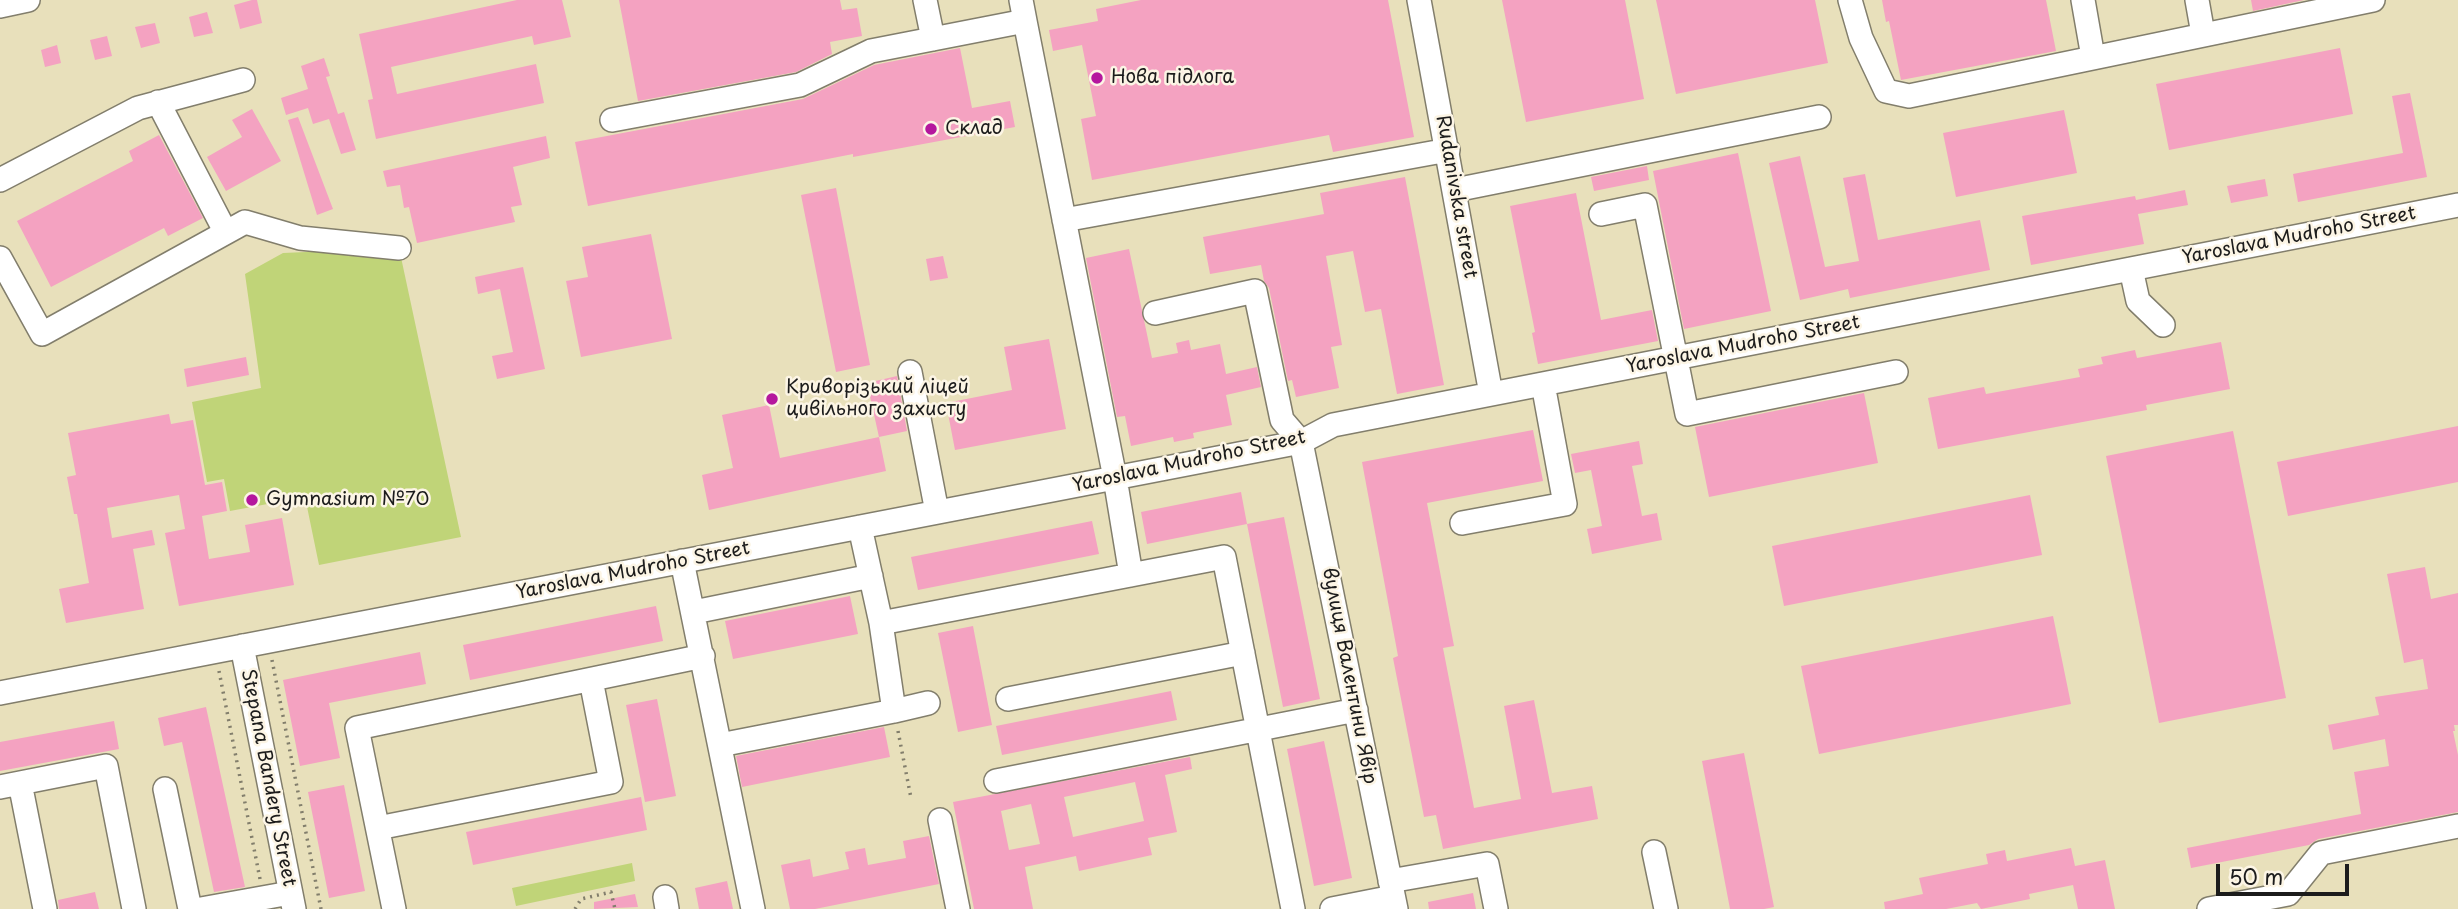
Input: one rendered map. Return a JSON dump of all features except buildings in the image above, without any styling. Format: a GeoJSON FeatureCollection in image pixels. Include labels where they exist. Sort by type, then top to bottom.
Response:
{"type":"FeatureCollection","features":[{"type":"Feature","properties":{"kind":"street"},"geometry":{"type":"LineString","coordinates":[[0,6],[28,0]]}},
{"type":"Feature","properties":{"kind":"street"},"geometry":{"type":"LineString","coordinates":[[925,0],[933,40]]}},
{"type":"Feature","properties":{"kind":"street","name":"Rudanivska street"},"geometry":{"type":"LineString","coordinates":[[1419,0],[1448,149],[1490,394]]}},
{"type":"Feature","properties":{"kind":"street"},"geometry":{"type":"LineString","coordinates":[[1850,0],[1861,38],[1886,91],[1909,96],[2373,0]]}},
{"type":"Feature","properties":{"kind":"street"},"geometry":{"type":"LineString","coordinates":[[2083,0],[2093,57]]}},
{"type":"Feature","properties":{"kind":"street"},"geometry":{"type":"LineString","coordinates":[[2197,0],[2203,34]]}},
{"type":"Feature","properties":{"kind":"street"},"geometry":{"type":"LineString","coordinates":[[612,120],[800,85],[871,51],[933,40],[1023,11],[1115,478],[1131,576]]}},
{"type":"Feature","properties":{"kind":"street"},"geometry":{"type":"LineString","coordinates":[[0,180],[138,107],[243,80]]}},
{"type":"Feature","properties":{"kind":"street"},"geometry":{"type":"LineString","coordinates":[[158,103],[225,231]]}},
{"type":"Feature","properties":{"kind":"street"},"geometry":{"type":"LineString","coordinates":[[1455,190],[1819,117]]}},
{"type":"Feature","properties":{"kind":"street"},"geometry":{"type":"LineString","coordinates":[[1064,220],[1448,149]]}},
{"type":"Feature","properties":{"kind":"street"},"geometry":{"type":"LineString","coordinates":[[1601,214],[1645,205],[1688,414],[1896,372]]}},
{"type":"Feature","properties":{"kind":"street","name":"Yaroslava Mudroho Street"},"geometry":{"type":"LineString","coordinates":[[0,693],[1301,442],[1333,425],[2458,205]]}},
{"type":"Feature","properties":{"kind":"street"},"geometry":{"type":"LineString","coordinates":[[0,258],[42,334],[245,222],[300,238],[398,248]]}},
{"type":"Feature","properties":{"kind":"street"},"geometry":{"type":"LineString","coordinates":[[2131,269],[2138,302],[2163,325]]}},
{"type":"Feature","properties":{"kind":"street"},"geometry":{"type":"LineString","coordinates":[[1155,313],[1255,291],[1282,420],[1301,442]]}},
{"type":"Feature","properties":{"kind":"street"},"geometry":{"type":"LineString","coordinates":[[910,372],[937,512]]}},
{"type":"Feature","properties":{"kind":"street"},"geometry":{"type":"LineString","coordinates":[[1462,523],[1565,504],[1543,384]]}},
{"type":"Feature","properties":{"kind":"street","name":"вулиця Валентини Явір"},"geometry":{"type":"LineString","coordinates":[[1301,442],[1393,896]]}},
{"type":"Feature","properties":{"kind":"street"},"geometry":{"type":"LineString","coordinates":[[860,527],[881,623],[894,711]]}},
{"type":"Feature","properties":{"kind":"street"},"geometry":{"type":"LineString","coordinates":[[881,623],[1224,557],[1293,909]]}},
{"type":"Feature","properties":{"kind":"street"},"geometry":{"type":"LineString","coordinates":[[682,561],[753,909]]}},
{"type":"Feature","properties":{"kind":"street"},"geometry":{"type":"LineString","coordinates":[[694,612],[871,576]]}},
{"type":"Feature","properties":{"kind":"street","name":"Stepana Bandery Street"},"geometry":{"type":"LineString","coordinates":[[242,646],[292,901]]}},
{"type":"Feature","properties":{"kind":"street"},"geometry":{"type":"LineString","coordinates":[[1008,699],[1243,653]]}},
{"type":"Feature","properties":{"kind":"street"},"geometry":{"type":"LineString","coordinates":[[394,909],[357,728],[703,656]]}},
{"type":"Feature","properties":{"kind":"street"},"geometry":{"type":"LineString","coordinates":[[378,828],[611,782],[591,680]]}},
{"type":"Feature","properties":{"kind":"street"},"geometry":{"type":"LineString","coordinates":[[720,745],[928,703]]}},
{"type":"Feature","properties":{"kind":"street"},"geometry":{"type":"LineString","coordinates":[[996,781],[1356,710]]}},
{"type":"Feature","properties":{"kind":"street"},"geometry":{"type":"LineString","coordinates":[[45,909],[10,785],[106,766],[134,909]]}},
{"type":"Feature","properties":{"kind":"street"},"geometry":{"type":"LineString","coordinates":[[164,789],[190,909]]}},
{"type":"Feature","properties":{"kind":"street"},"geometry":{"type":"LineString","coordinates":[[940,820],[958,909]]}},
{"type":"Feature","properties":{"kind":"street"},"geometry":{"type":"LineString","coordinates":[[2209,909],[2288,894],[2321,853],[2458,826]]}},
{"type":"Feature","properties":{"kind":"street"},"geometry":{"type":"LineString","coordinates":[[1654,852],[1666,909]]}},
{"type":"Feature","properties":{"kind":"street"},"geometry":{"type":"LineString","coordinates":[[1332,909],[1393,896],[1487,864],[1496,909]]}},
{"type":"Feature","properties":{"kind":"street"},"geometry":{"type":"LineString","coordinates":[[201,909],[263,898],[292,901]]}},
{"type":"Feature","properties":{"kind":"path"},"geometry":{"type":"LineString","coordinates":[[268,641],[321,909]]}},
{"type":"Feature","properties":{"kind":"path"},"geometry":{"type":"LineString","coordinates":[[216,651],[263,898]]}},
{"type":"Feature","properties":{"kind":"path"},"geometry":{"type":"LineString","coordinates":[[894,711],[911,798]]}},
{"type":"Feature","properties":{"kind":"path"},"geometry":{"type":"LineString","coordinates":[[575,909],[581,899],[611,892],[615,909]]}},
{"type":"Feature","properties":{"kind":"green space"},"geometry":{"type":"Polygon","coordinates":[[[399,248],[461,537],[319,565],[305,497],[230,511],[224,479],[207,482],[192,402],[261,388],[245,274],[283,253],[399,248]]]}},
{"type":"Feature","properties":{"kind":"green space"},"geometry":{"type":"Polygon","coordinates":[[[632,863],[635,881],[516,906],[512,888],[632,863]]]}},
{"type":"Feature","properties":{"kind":"place","name":"Нова підлога"},"geometry":{"type":"Point","coordinates":[1097,78]}},
{"type":"Feature","properties":{"kind":"place","name":"Склад"},"geometry":{"type":"Point","coordinates":[931,129]}},
{"type":"Feature","properties":{"kind":"place","name":"Криворізький ліцей цивільного захисту"},"geometry":{"type":"Point","coordinates":[772,399]}},
{"type":"Feature","properties":{"kind":"place","name":"Gymnasium №70"},"geometry":{"type":"Point","coordinates":[252,500]}}]}
